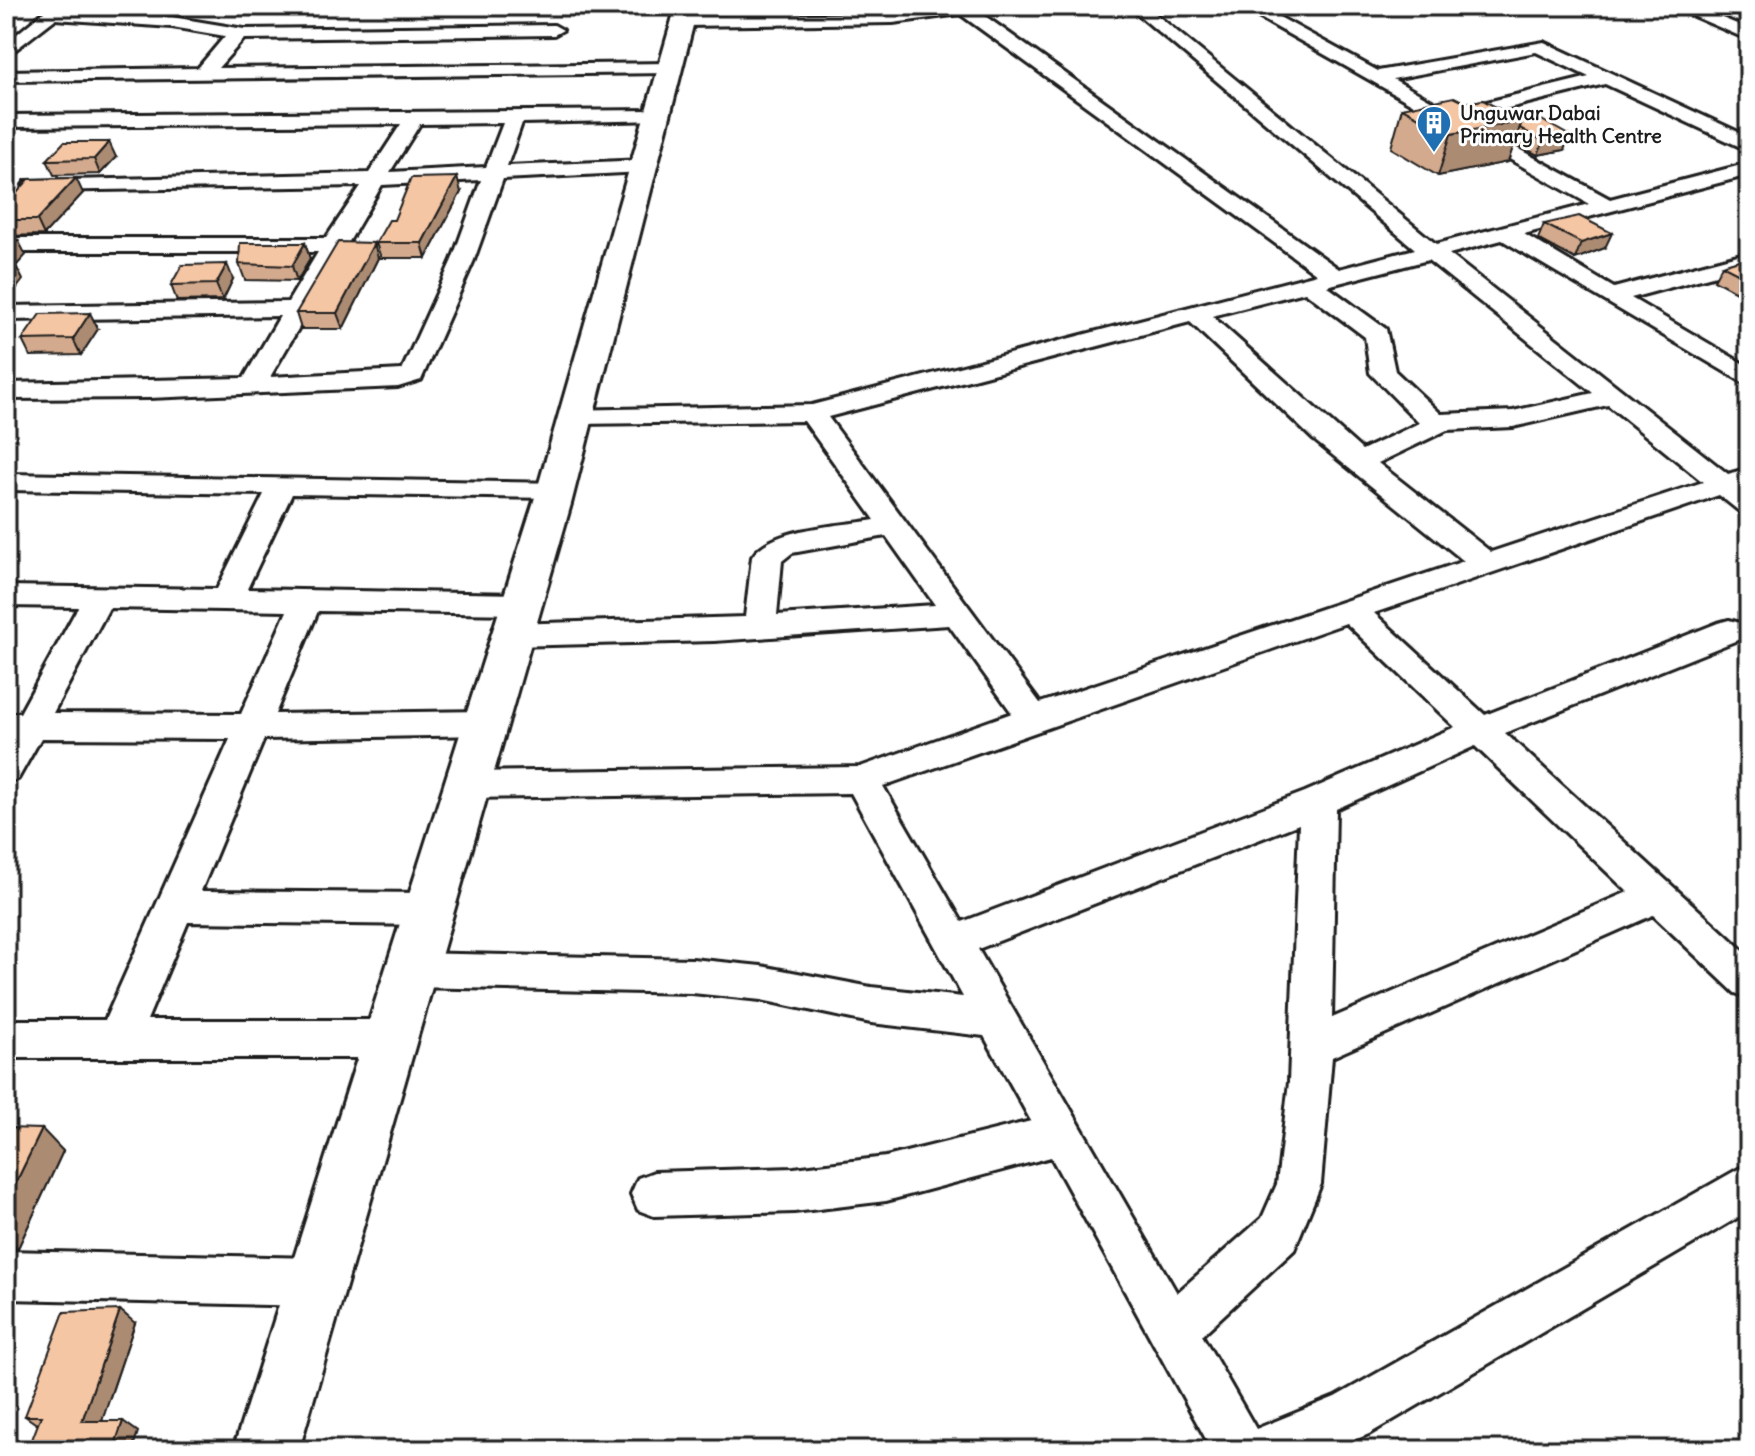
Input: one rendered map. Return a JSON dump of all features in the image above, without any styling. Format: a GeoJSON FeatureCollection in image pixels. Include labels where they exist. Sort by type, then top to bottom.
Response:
{"type":"FeatureCollection","features":[{"type":"Feature","properties":{"kind":"street"},"geometry":{"type":"LineString","coordinates":[[148,20],[162,6]]}},
{"type":"Feature","properties":{"kind":"street"},"geometry":{"type":"LineString","coordinates":[[1136,6],[1262,107],[1429,250],[1614,396],[1741,489]]}},
{"type":"Feature","properties":{"kind":"street"},"geometry":{"type":"LineString","coordinates":[[1247,6],[1606,205]]}},
{"type":"Feature","properties":{"kind":"street"},"geometry":{"type":"LineString","coordinates":[[1678,6],[1749,35]]}},
{"type":"Feature","properties":{"kind":"street"},"geometry":{"type":"LineString","coordinates":[[266,1450],[556,489],[685,13],[893,18],[971,7],[1333,275]]}},
{"type":"Feature","properties":{"kind":"street"},"geometry":{"type":"LineString","coordinates":[[6,52],[56,10],[244,34]]}},
{"type":"Feature","properties":{"kind":"street"},"geometry":{"type":"LineString","coordinates":[[204,73],[234,36],[244,34],[460,25],[671,68]]}},
{"type":"Feature","properties":{"kind":"street"},"geometry":{"type":"LineString","coordinates":[[6,28],[35,28]]}},
{"type":"Feature","properties":{"kind":"street"},"geometry":{"type":"LineString","coordinates":[[6,76],[319,72],[549,43]]}},
{"type":"Feature","properties":{"kind":"street"},"geometry":{"type":"LineString","coordinates":[[1375,77],[1530,44],[1749,145]]}},
{"type":"Feature","properties":{"kind":"street"},"geometry":{"type":"LineString","coordinates":[[286,117],[319,72]]}},
{"type":"Feature","properties":{"kind":"street"},"geometry":{"type":"LineString","coordinates":[[1446,117],[1608,78]]}},
{"type":"Feature","properties":{"kind":"street"},"geometry":{"type":"LineString","coordinates":[[6,391],[252,386],[398,379],[412,375],[463,260],[515,116]]}},
{"type":"Feature","properties":{"kind":"street"},"geometry":{"type":"LineString","coordinates":[[6,121],[658,116]]}},
{"type":"Feature","properties":{"kind":"street"},"geometry":{"type":"LineString","coordinates":[[252,386],[333,245],[415,117]]}},
{"type":"Feature","properties":{"kind":"street"},"geometry":{"type":"LineString","coordinates":[[71,141],[92,119]]}},
{"type":"Feature","properties":{"kind":"street"},"geometry":{"type":"LineString","coordinates":[[15,201],[51,163]]}},
{"type":"Feature","properties":{"kind":"street"},"geometry":{"type":"LineString","coordinates":[[30,185],[376,179],[644,166]]}},
{"type":"Feature","properties":{"kind":"street"},"geometry":{"type":"LineString","coordinates":[[576,416],[812,413],[1749,169]]}},
{"type":"Feature","properties":{"kind":"street"},"geometry":{"type":"LineString","coordinates":[[1502,231],[1749,378]]}},
{"type":"Feature","properties":{"kind":"street"},"geometry":{"type":"LineString","coordinates":[[6,245],[333,245]]}},
{"type":"Feature","properties":{"kind":"street"},"geometry":{"type":"LineString","coordinates":[[1611,296],[1749,259]]}},
{"type":"Feature","properties":{"kind":"street"},"geometry":{"type":"LineString","coordinates":[[1307,282],[1377,334],[1383,373],[1436,424]]}},
{"type":"Feature","properties":{"kind":"street"},"geometry":{"type":"LineString","coordinates":[[6,313],[295,309]]}},
{"type":"Feature","properties":{"kind":"street"},"geometry":{"type":"LineString","coordinates":[[1194,312],[1262,379],[1359,462],[1487,564]]}},
{"type":"Feature","properties":{"kind":"street"},"geometry":{"type":"LineString","coordinates":[[1359,462],[1436,424],[1513,419],[1614,396]]}},
{"type":"Feature","properties":{"kind":"street"},"geometry":{"type":"LineString","coordinates":[[812,413],[1033,718]]}},
{"type":"Feature","properties":{"kind":"street"},"geometry":{"type":"LineString","coordinates":[[6,482],[556,489]]}},
{"type":"Feature","properties":{"kind":"street"},"geometry":{"type":"LineString","coordinates":[[227,600],[282,486]]}},
{"type":"Feature","properties":{"kind":"street"},"geometry":{"type":"LineString","coordinates":[[467,785],[861,780],[1033,718],[1487,564],[1741,489]]}},
{"type":"Feature","properties":{"kind":"street"},"geometry":{"type":"LineString","coordinates":[[760,627],[767,557],[772,550],[894,526]]}},
{"type":"Feature","properties":{"kind":"street"},"geometry":{"type":"LineString","coordinates":[[6,596],[307,601],[515,620],[589,636],[958,614]]}},
{"type":"Feature","properties":{"kind":"street"},"geometry":{"type":"LineString","coordinates":[[6,770],[18,725],[98,599]]}},
{"type":"Feature","properties":{"kind":"street"},"geometry":{"type":"LineString","coordinates":[[118,1039],[307,601]]}},
{"type":"Feature","properties":{"kind":"street"},"geometry":{"type":"LineString","coordinates":[[1351,610],[1749,981]]}},
{"type":"Feature","properties":{"kind":"street"},"geometry":{"type":"LineString","coordinates":[[953,942],[1318,802],[1480,730],[1729,631]]}},
{"type":"Feature","properties":{"kind":"street"},"geometry":{"type":"LineString","coordinates":[[18,725],[253,727],[485,723]]}},
{"type":"Feature","properties":{"kind":"street"},"geometry":{"type":"LineString","coordinates":[[861,780],[1240,1450]]}},
{"type":"Feature","properties":{"kind":"street"},"geometry":{"type":"LineString","coordinates":[[1171,1331],[1278,1234],[1299,1184],[1310,1082],[1318,802]]}},
{"type":"Feature","properties":{"kind":"street"},"geometry":{"type":"LineString","coordinates":[[1309,1047],[1658,896]]}},
{"type":"Feature","properties":{"kind":"street"},"geometry":{"type":"LineString","coordinates":[[175,906],[429,909]]}},
{"type":"Feature","properties":{"kind":"street"},"geometry":{"type":"LineString","coordinates":[[411,970],[692,976],[761,983],[871,1005],[996,1019]]}},
{"type":"Feature","properties":{"kind":"street"},"geometry":{"type":"LineString","coordinates":[[6,1039],[390,1039]]}},
{"type":"Feature","properties":{"kind":"street"},"geometry":{"type":"LineString","coordinates":[[654,1194],[794,1190],[886,1179],[1059,1134]]}},
{"type":"Feature","properties":{"kind":"street"},"geometry":{"type":"LineString","coordinates":[[1267,1450],[1351,1416],[1749,1185]]}},
{"type":"Feature","properties":{"kind":"street"},"geometry":{"type":"LineString","coordinates":[[6,1275],[316,1282]]}},
{"type":"Feature","properties":{"kind":"building"},"geometry":{"type":"Polygon","coordinates":[[[1454,97],[1466,103],[1483,100],[1522,121],[1451,134],[1402,108],[1454,97]]]}},
{"type":"Feature","properties":{"kind":"building"},"geometry":{"type":"Polygon","coordinates":[[[1531,114],[1570,136],[1543,141],[1520,128],[1522,121],[1515,117],[1531,114]]]}},
{"type":"Feature","properties":{"kind":"building"},"geometry":{"type":"Polygon","coordinates":[[[64,142],[109,142],[94,159],[47,160],[64,142]]]}},
{"type":"Feature","properties":{"kind":"building"},"geometry":{"type":"Polygon","coordinates":[[[457,177],[422,243],[376,243],[389,220],[394,220],[411,178],[457,177]]]}},
{"type":"Feature","properties":{"kind":"building"},"geometry":{"type":"Polygon","coordinates":[[[76,178],[37,220],[6,220],[6,202],[29,179],[76,178]]]}},
{"type":"Feature","properties":{"kind":"building"},"geometry":{"type":"Polygon","coordinates":[[[1579,216],[1612,233],[1581,243],[1544,224],[1579,216]]]}},
{"type":"Feature","properties":{"kind":"building"},"geometry":{"type":"Polygon","coordinates":[[[6,239],[18,240],[6,252],[6,239]]]}},
{"type":"Feature","properties":{"kind":"building"},"geometry":{"type":"Polygon","coordinates":[[[338,242],[374,243],[337,313],[296,313],[338,242]]]}},
{"type":"Feature","properties":{"kind":"building"},"geometry":{"type":"Polygon","coordinates":[[[240,243],[305,243],[292,266],[239,264],[240,243]]]}},
{"type":"Feature","properties":{"kind":"building"},"geometry":{"type":"Polygon","coordinates":[[[1749,257],[1749,279],[1722,265],[1749,257]]]}},
{"type":"Feature","properties":{"kind":"building"},"geometry":{"type":"Polygon","coordinates":[[[227,264],[216,284],[171,285],[182,265],[227,264]]]}},
{"type":"Feature","properties":{"kind":"building"},"geometry":{"type":"Polygon","coordinates":[[[6,265],[15,265],[6,276],[6,265]]]}},
{"type":"Feature","properties":{"kind":"building"},"geometry":{"type":"Polygon","coordinates":[[[90,313],[73,339],[22,340],[40,314],[90,313]]]}},
{"type":"Feature","properties":{"kind":"building"},"geometry":{"type":"Polygon","coordinates":[[[6,1128],[42,1129],[6,1203],[6,1128]]]}},
{"type":"Feature","properties":{"kind":"building"},"geometry":{"type":"Polygon","coordinates":[[[120,1310],[82,1421],[123,1421],[113,1450],[28,1450],[41,1416],[25,1416],[64,1312],[120,1310]]]}},
{"type":"Feature","properties":{"kind":"place","name":"Unguwar Dabai Primary Health Centre"},"geometry":{"type":"Point","coordinates":[1434,154]}}]}
